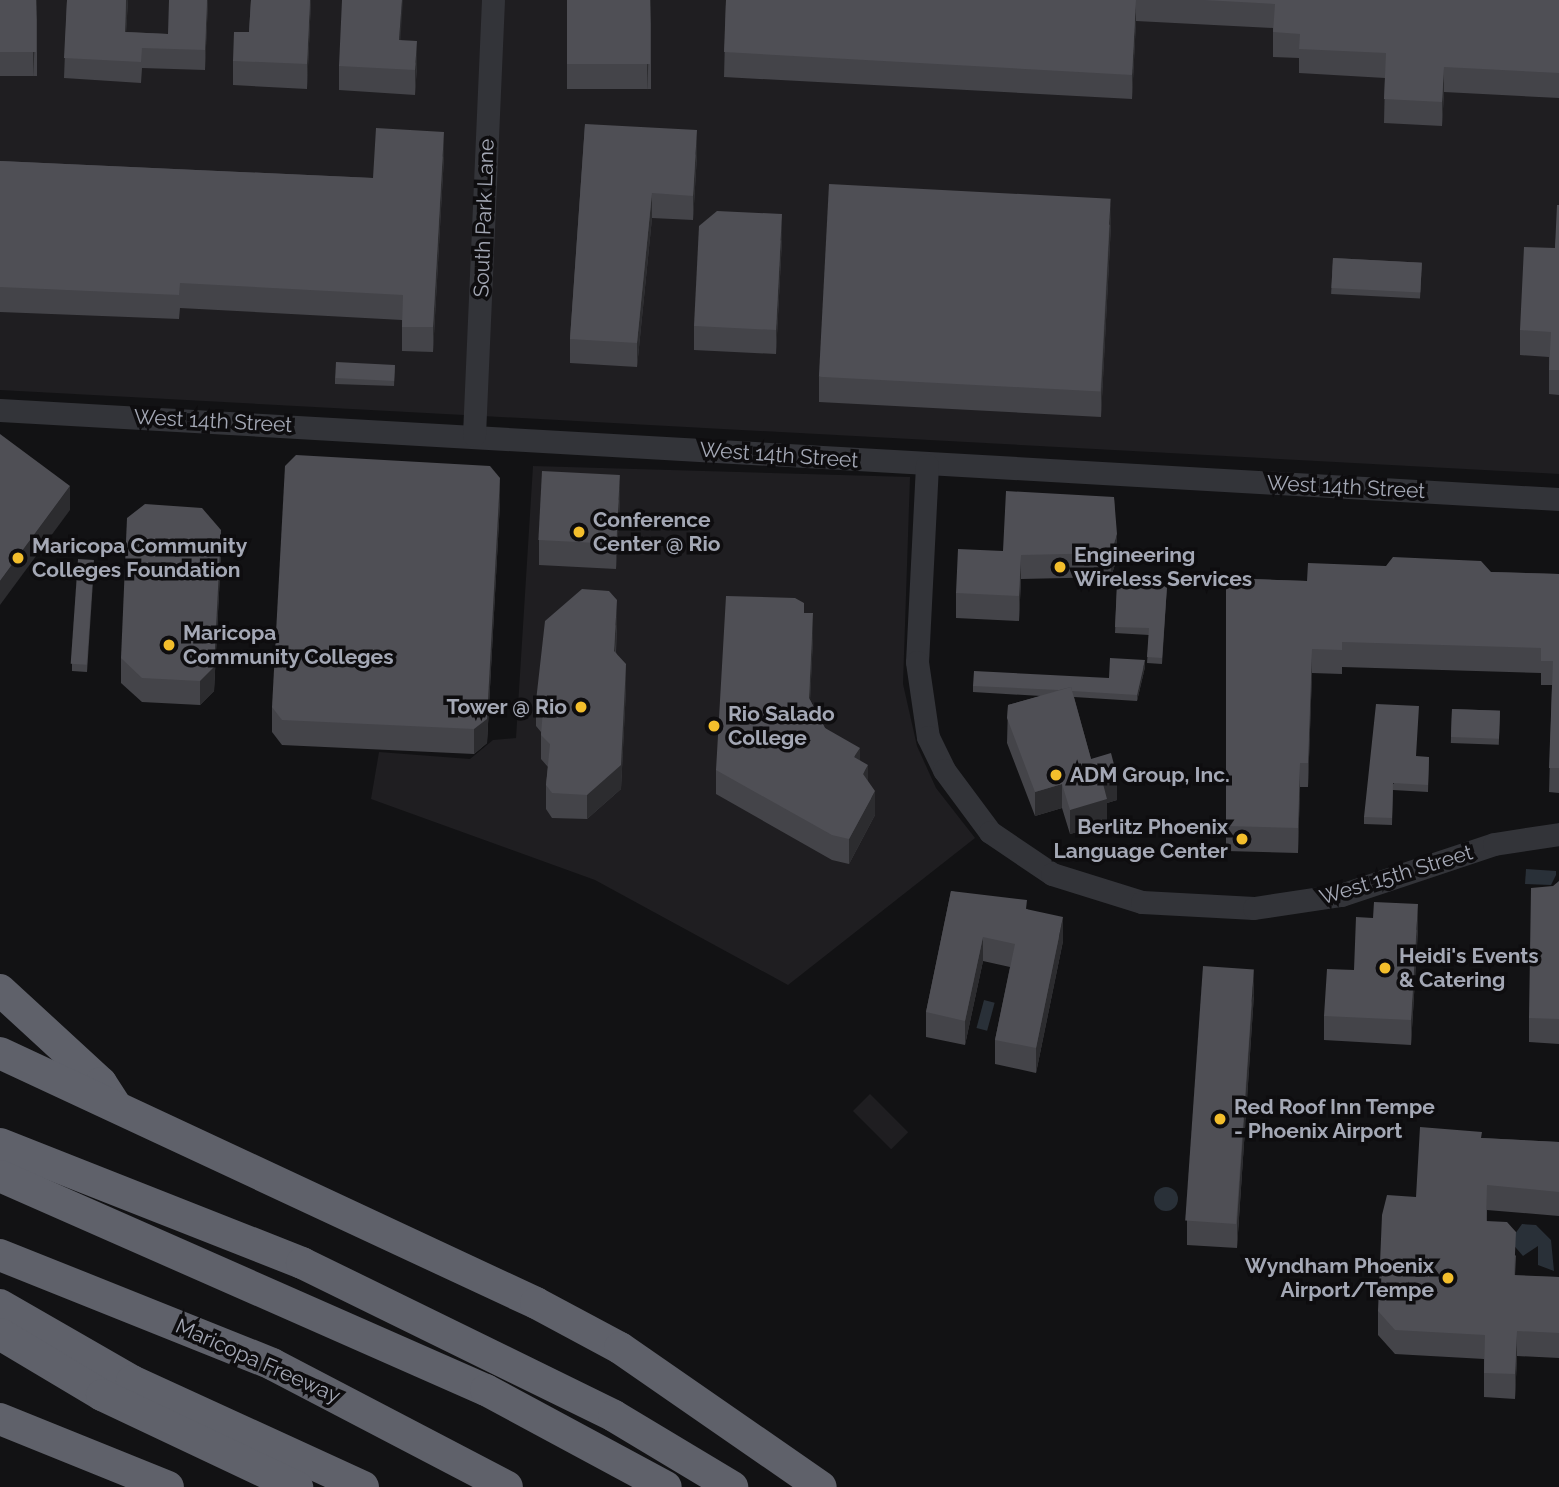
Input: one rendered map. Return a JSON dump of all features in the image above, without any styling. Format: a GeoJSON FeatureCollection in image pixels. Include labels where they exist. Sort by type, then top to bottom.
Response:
{"type":"FeatureCollection","features":[{"type":"Feature","properties":{"kind":"highway"},"geometry":{"type":"LineString","coordinates":[[0,990],[101,1083],[118,1110]]}},
{"type":"Feature","properties":{"kind":"highway"},"geometry":{"type":"LineString","coordinates":[[0,1054],[608,1341],[821,1487]]}},
{"type":"Feature","properties":{"kind":"highway"},"geometry":{"type":"LineString","coordinates":[[0,1144],[302,1263],[614,1416],[732,1487]]}},
{"type":"Feature","properties":{"kind":"highway"},"geometry":{"type":"LineString","coordinates":[[0,1176],[497,1395],[666,1487]]}},
{"type":"Feature","properties":{"kind":"highway","name":"Maricopa Freeway"},"geometry":{"type":"LineString","coordinates":[[0,1255],[272,1364],[400,1425],[507,1487]]}},
{"type":"Feature","properties":{"kind":"highway"},"geometry":{"type":"LineString","coordinates":[[0,1305],[132,1381],[363,1487]]}},
{"type":"Feature","properties":{"kind":"highway"},"geometry":{"type":"LineString","coordinates":[[0,1334],[102,1395],[297,1487]]}},
{"type":"Feature","properties":{"kind":"highway"},"geometry":{"type":"LineString","coordinates":[[0,1419],[168,1487]]}},
{"type":"Feature","properties":{"kind":"street","name":"South Park Lane"},"geometry":{"type":"LineString","coordinates":[[474,435],[493,0]]}},
{"type":"Feature","properties":{"kind":"street","name":"West 14th Street"},"geometry":{"type":"LineString","coordinates":[[0,410],[1559,499]]}},
{"type":"Feature","properties":{"kind":"street","name":"West 15th Street"},"geometry":{"type":"LineString","coordinates":[[927,465],[919,700],[928,737],[968,805],[990,832],[1052,874],[1094,891],[1176,906],[1307,902],[1494,844],[1559,834]]}},
{"type":"Feature","properties":{"kind":"shaded area"},"geometry":{"type":"Polygon","coordinates":[[[0,0],[1559,0],[1559,474],[0,390],[0,0]]]}},
{"type":"Feature","properties":{"kind":"shaded area","name":"Rio Salado College"},"geometry":{"type":"Polygon","coordinates":[[[533,466],[910,477],[903,684],[917,746],[936,788],[975,838],[788,985],[595,880],[371,799],[379,752],[470,759],[493,740],[516,738],[533,466]]]}},
{"type":"Feature","properties":{"kind":"shaded area"},"geometry":{"type":"Polygon","coordinates":[[[1526,869],[1556,871],[1556,875],[1551,885],[1525,884],[1526,869]]]}},
{"type":"Feature","properties":{"kind":"shaded area"},"geometry":{"type":"Polygon","coordinates":[[[984,1000],[995,1003],[987,1031],[976,1028],[984,1000]]]}},
{"type":"Feature","properties":{"kind":"shaded area"},"geometry":{"type":"Polygon","coordinates":[[[870,1094],[908,1132],[891,1149],[853,1111],[870,1094]]]}},
{"type":"Feature","properties":{"kind":"shaded area"},"geometry":{"type":"Polygon","coordinates":[[[1166,1187],[1174,1191],[1178,1199],[1174,1207],[1166,1211],[1158,1207],[1154,1199],[1158,1191],[1166,1187]]]}},
{"type":"Feature","properties":{"kind":"shaded area"},"geometry":{"type":"Polygon","coordinates":[[[1522,1224],[1536,1225],[1551,1240],[1554,1271],[1538,1265],[1538,1246],[1523,1256],[1510,1241],[1522,1224]]]}},
{"type":"Feature","properties":{"kind":"building"},"geometry":{"type":"Polygon","coordinates":[[[0,0],[36,0],[36,52],[0,52],[0,0]]]}},
{"type":"Feature","properties":{"kind":"building"},"geometry":{"type":"Polygon","coordinates":[[[67,0],[126,0],[125,32],[168,34],[169,0],[207,0],[205,50],[142,48],[141,62],[64,58],[67,0]]]}},
{"type":"Feature","properties":{"kind":"building"},"geometry":{"type":"Polygon","coordinates":[[[251,0],[310,0],[307,64],[233,61],[234,32],[249,32],[251,0]]]}},
{"type":"Feature","properties":{"kind":"building"},"geometry":{"type":"Polygon","coordinates":[[[342,0],[402,0],[399,40],[417,41],[415,70],[339,66],[342,0]]]}},
{"type":"Feature","properties":{"kind":"building"},"geometry":{"type":"Polygon","coordinates":[[[567,0],[650,0],[650,64],[567,64],[567,0]]]}},
{"type":"Feature","properties":{"kind":"building"},"geometry":{"type":"Polygon","coordinates":[[[726,0],[1136,0],[1132,75],[724,52],[726,0]]]}},
{"type":"Feature","properties":{"kind":"building"},"geometry":{"type":"Polygon","coordinates":[[[1204,0],[1559,0],[1559,73],[1444,67],[1442,102],[1384,99],[1386,53],[1299,49],[1300,34],[1273,32],[1275,4],[1204,0]]]}},
{"type":"Feature","properties":{"kind":"building"},"geometry":{"type":"Polygon","coordinates":[[[585,124],[697,130],[693,196],[652,193],[637,343],[570,339],[585,124]]]}},
{"type":"Feature","properties":{"kind":"building"},"geometry":{"type":"Polygon","coordinates":[[[376,128],[444,132],[433,327],[402,327],[403,295],[180,283],[179,295],[0,287],[0,161],[373,178],[376,128]]]}},
{"type":"Feature","properties":{"kind":"building"},"geometry":{"type":"Polygon","coordinates":[[[829,184],[1111,199],[1101,391],[819,377],[829,184]]]}},
{"type":"Feature","properties":{"kind":"building"},"geometry":{"type":"Polygon","coordinates":[[[1557,205],[1559,370],[1549,370],[1551,332],[1520,330],[1524,247],[1555,248],[1557,205]]]}},
{"type":"Feature","properties":{"kind":"building"},"geometry":{"type":"Polygon","coordinates":[[[717,211],[782,214],[776,330],[694,326],[699,226],[717,211]]]}},
{"type":"Feature","properties":{"kind":"building"},"geometry":{"type":"Polygon","coordinates":[[[1333,258],[1422,263],[1420,293],[1331,288],[1333,258]]]}},
{"type":"Feature","properties":{"kind":"building"},"geometry":{"type":"Polygon","coordinates":[[[336,362],[395,365],[394,381],[335,378],[336,362]]]}},
{"type":"Feature","properties":{"kind":"building","name":"Maricopa Community Colleges Foundation"},"geometry":{"type":"Polygon","coordinates":[[[0,434],[70,486],[0,581],[0,434]]]}},
{"type":"Feature","properties":{"kind":"building"},"geometry":{"type":"Polygon","coordinates":[[[296,455],[490,466],[500,478],[487,719],[474,729],[282,720],[272,707],[285,466],[296,455]]]}},
{"type":"Feature","properties":{"kind":"building","name":"Conference Center @ Rio"},"geometry":{"type":"Polygon","coordinates":[[[542,471],[620,475],[616,544],[538,540],[542,471]]]}},
{"type":"Feature","properties":{"kind":"building"},"geometry":{"type":"Polygon","coordinates":[[[1006,491],[1114,497],[1117,534],[1111,553],[1021,555],[1019,596],[956,593],[958,549],[1003,551],[1006,491]]]}},
{"type":"Feature","properties":{"kind":"building","name":"Maricopa Community Colleges"},"geometry":{"type":"Polygon","coordinates":[[[145,504],[202,508],[221,530],[214,667],[200,681],[142,678],[121,658],[127,518],[145,504]]]}},
{"type":"Feature","properties":{"kind":"building"},"geometry":{"type":"Polygon","coordinates":[[[1393,557],[1481,561],[1491,572],[1559,574],[1559,768],[1549,768],[1553,661],[1541,661],[1541,648],[1342,642],[1342,650],[1312,649],[1308,763],[1300,763],[1298,828],[1226,826],[1226,578],[1307,581],[1308,563],[1386,566],[1393,557]]]}},
{"type":"Feature","properties":{"kind":"building"},"geometry":{"type":"Polygon","coordinates":[[[78,559],[94,560],[87,665],[71,664],[78,559]]]}},
{"type":"Feature","properties":{"kind":"building"},"geometry":{"type":"Polygon","coordinates":[[[1117,585],[1167,586],[1162,658],[1147,657],[1149,628],[1115,627],[1117,585]]]}},
{"type":"Feature","properties":{"kind":"building","name":"Tower @ Rio"},"geometry":{"type":"Polygon","coordinates":[[[582,589],[609,591],[617,600],[614,651],[626,664],[621,765],[587,795],[552,793],[546,785],[550,744],[541,735],[543,709],[536,701],[545,621],[582,589]]]}},
{"type":"Feature","properties":{"kind":"building"},"geometry":{"type":"Polygon","coordinates":[[[726,596],[795,598],[804,603],[804,613],[813,613],[809,698],[825,728],[860,748],[854,757],[868,765],[863,774],[875,791],[849,839],[832,835],[716,770],[726,596]]]}},
{"type":"Feature","properties":{"kind":"building"},"geometry":{"type":"Polygon","coordinates":[[[1110,658],[1145,660],[1137,695],[1072,691],[1071,687],[1059,690],[973,686],[974,671],[1109,678],[1110,658]]]}},
{"type":"Feature","properties":{"kind":"building","name":"ADM Group, Inc."},"geometry":{"type":"Polygon","coordinates":[[[1071,687],[1091,759],[1111,753],[1117,776],[1102,780],[1107,799],[1070,810],[1062,784],[1035,792],[1007,718],[1008,705],[1071,687]]]}},
{"type":"Feature","properties":{"kind":"building"},"geometry":{"type":"Polygon","coordinates":[[[1376,704],[1419,706],[1416,756],[1429,757],[1428,785],[1393,783],[1392,818],[1364,817],[1376,704]]]}},
{"type":"Feature","properties":{"kind":"building"},"geometry":{"type":"Polygon","coordinates":[[[1452,709],[1500,711],[1499,739],[1451,737],[1452,709]]]}},
{"type":"Feature","properties":{"kind":"building"},"geometry":{"type":"Polygon","coordinates":[[[1559,881],[1559,1019],[1529,1018],[1531,888],[1553,886],[1559,881]]]}},
{"type":"Feature","properties":{"kind":"building"},"geometry":{"type":"Polygon","coordinates":[[[951,891],[1027,900],[1026,909],[1063,917],[1036,1048],[995,1040],[1015,944],[983,937],[965,1021],[926,1012],[951,891]]]}},
{"type":"Feature","properties":{"kind":"building","name":"Heidi's Events & Catering"},"geometry":{"type":"Polygon","coordinates":[[[1374,902],[1418,904],[1411,1020],[1324,1016],[1327,969],[1354,970],[1356,917],[1373,918],[1374,902]]]}},
{"type":"Feature","properties":{"kind":"building","name":"Red Roof Inn Tempe - Phoenix Airport"},"geometry":{"type":"Polygon","coordinates":[[[1203,966],[1254,970],[1236,1224],[1185,1220],[1203,966]]]}},
{"type":"Feature","properties":{"kind":"building","name":"Wyndham Phoenix Airport/Tempe"},"geometry":{"type":"Polygon","coordinates":[[[1420,1127],[1482,1132],[1481,1138],[1559,1142],[1559,1192],[1487,1185],[1486,1221],[1507,1222],[1516,1232],[1514,1275],[1559,1277],[1559,1333],[1517,1331],[1515,1374],[1484,1373],[1485,1335],[1395,1330],[1378,1311],[1382,1215],[1387,1195],[1416,1197],[1420,1127]]]}},
{"type":"Feature","properties":{"kind":"place","name":"Conference Center @ Rio"},"geometry":{"type":"Point","coordinates":[579,532]}},
{"type":"Feature","properties":{"kind":"place","name":"Maricopa Community Colleges Foundation"},"geometry":{"type":"Point","coordinates":[18,558]}},
{"type":"Feature","properties":{"kind":"place","name":"Engineering Wireless Services"},"geometry":{"type":"Point","coordinates":[1060,567]}},
{"type":"Feature","properties":{"kind":"place","name":"Maricopa Community Colleges"},"geometry":{"type":"Point","coordinates":[169,645]}},
{"type":"Feature","properties":{"kind":"place","name":"Tower @ Rio"},"geometry":{"type":"Point","coordinates":[581,707]}},
{"type":"Feature","properties":{"kind":"place","name":"Rio Salado College"},"geometry":{"type":"Point","coordinates":[714,726]}},
{"type":"Feature","properties":{"kind":"place","name":"ADM Group, Inc."},"geometry":{"type":"Point","coordinates":[1056,775]}},
{"type":"Feature","properties":{"kind":"place","name":"Berlitz Phoenix Language Center"},"geometry":{"type":"Point","coordinates":[1242,839]}},
{"type":"Feature","properties":{"kind":"place","name":"Heidi's Events & Catering"},"geometry":{"type":"Point","coordinates":[1385,968]}},
{"type":"Feature","properties":{"kind":"place","name":"Red Roof Inn Tempe - Phoenix Airport"},"geometry":{"type":"Point","coordinates":[1220,1119]}},
{"type":"Feature","properties":{"kind":"place","name":"Wyndham Phoenix Airport/Tempe"},"geometry":{"type":"Point","coordinates":[1448,1278]}}]}
